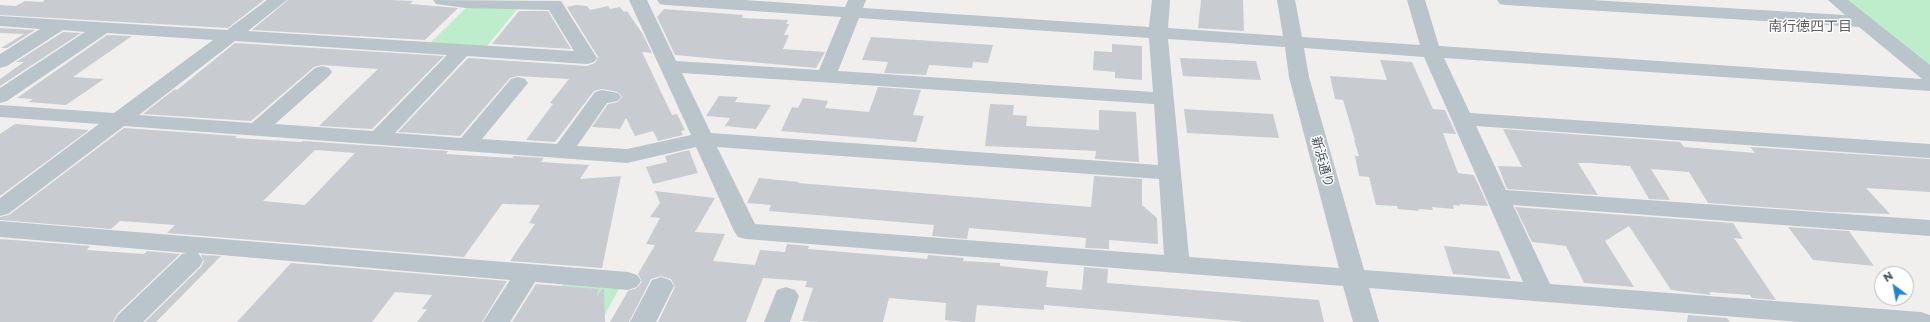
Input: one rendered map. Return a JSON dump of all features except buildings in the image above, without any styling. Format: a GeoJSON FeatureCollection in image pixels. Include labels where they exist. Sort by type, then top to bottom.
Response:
{"type":"FeatureCollection","features":[{"type":"Feature","properties":{"kind":"street"},"geometry":{"type":"LineString","coordinates":[[0,209],[278,0]]}},
{"type":"Feature","properties":{"kind":"street"},"geometry":{"type":"LineString","coordinates":[[0,21],[587,58],[555,5],[466,3],[442,0]]}},
{"type":"Feature","properties":{"kind":"street"},"geometry":{"type":"LineString","coordinates":[[638,0],[746,232],[1921,322]]}},
{"type":"Feature","properties":{"kind":"street"},"geometry":{"type":"LineString","coordinates":[[666,0],[854,6],[1158,33],[1930,85]]}},
{"type":"Feature","properties":{"kind":"street"},"geometry":{"type":"LineString","coordinates":[[1161,0],[1158,33],[1177,264]]}},
{"type":"Feature","properties":{"kind":"street","name":"新浜通り"},"geometry":{"type":"LineString","coordinates":[[1286,0],[1299,77],[1366,322]]}},
{"type":"Feature","properties":{"kind":"street"},"geometry":{"type":"LineString","coordinates":[[1416,0],[1431,51],[1541,293]]}},
{"type":"Feature","properties":{"kind":"street"},"geometry":{"type":"LineString","coordinates":[[1506,0],[1864,22]]}},
{"type":"Feature","properties":{"kind":"street"},"geometry":{"type":"LineString","coordinates":[[1837,0],[1930,75]]}},
{"type":"Feature","properties":{"kind":"street"},"geometry":{"type":"LineString","coordinates":[[826,76],[854,6]]}},
{"type":"Feature","properties":{"kind":"street"},"geometry":{"type":"LineString","coordinates":[[0,62],[59,25]]}},
{"type":"Feature","properties":{"kind":"street"},"geometry":{"type":"LineString","coordinates":[[0,97],[104,28]]}},
{"type":"Feature","properties":{"kind":"street"},"geometry":{"type":"LineString","coordinates":[[378,138],[462,50]]}},
{"type":"Feature","properties":{"kind":"street"},"geometry":{"type":"LineString","coordinates":[[669,66],[1163,100]]}},
{"type":"Feature","properties":{"kind":"street"},"geometry":{"type":"LineString","coordinates":[[257,129],[322,72]]}},
{"type":"Feature","properties":{"kind":"street"},"geometry":{"type":"LineString","coordinates":[[468,144],[518,83]]}},
{"type":"Feature","properties":{"kind":"street"},"geometry":{"type":"LineString","coordinates":[[563,151],[602,96],[611,97]]}},
{"type":"Feature","properties":{"kind":"street"},"geometry":{"type":"LineString","coordinates":[[0,111],[627,156],[702,139],[1169,173]]}},
{"type":"Feature","properties":{"kind":"street"},"geometry":{"type":"LineString","coordinates":[[1462,119],[1930,151]]}},
{"type":"Feature","properties":{"kind":"street"},"geometry":{"type":"LineString","coordinates":[[1497,197],[1930,228]]}},
{"type":"Feature","properties":{"kind":"street"},"geometry":{"type":"LineString","coordinates":[[0,229],[628,281]]}},
{"type":"Feature","properties":{"kind":"street"},"geometry":{"type":"LineString","coordinates":[[127,322],[191,260]]}},
{"type":"Feature","properties":{"kind":"street"},"geometry":{"type":"LineString","coordinates":[[496,322],[528,273]]}},
{"type":"Feature","properties":{"kind":"street"},"geometry":{"type":"LineString","coordinates":[[643,322],[661,286]]}},
{"type":"Feature","properties":{"kind":"street"},"geometry":{"type":"LineString","coordinates":[[777,322],[786,296]]}},
{"type":"Feature","properties":{"kind":"green space"},"geometry":{"type":"Polygon","coordinates":[[[1844,0],[1930,0],[1930,69],[1844,0]]]}},
{"type":"Feature","properties":{"kind":"green space"},"geometry":{"type":"Polygon","coordinates":[[[468,6],[519,7],[486,47],[429,44],[468,6]]]}},
{"type":"Feature","properties":{"kind":"green space"},"geometry":{"type":"Polygon","coordinates":[[[564,283],[620,287],[601,322],[560,288],[564,283]]]}},
{"type":"Feature","properties":{"kind":"district","name":"南行徳四丁目"},"geometry":{"type":"Point","coordinates":[1810,27]}}]}
